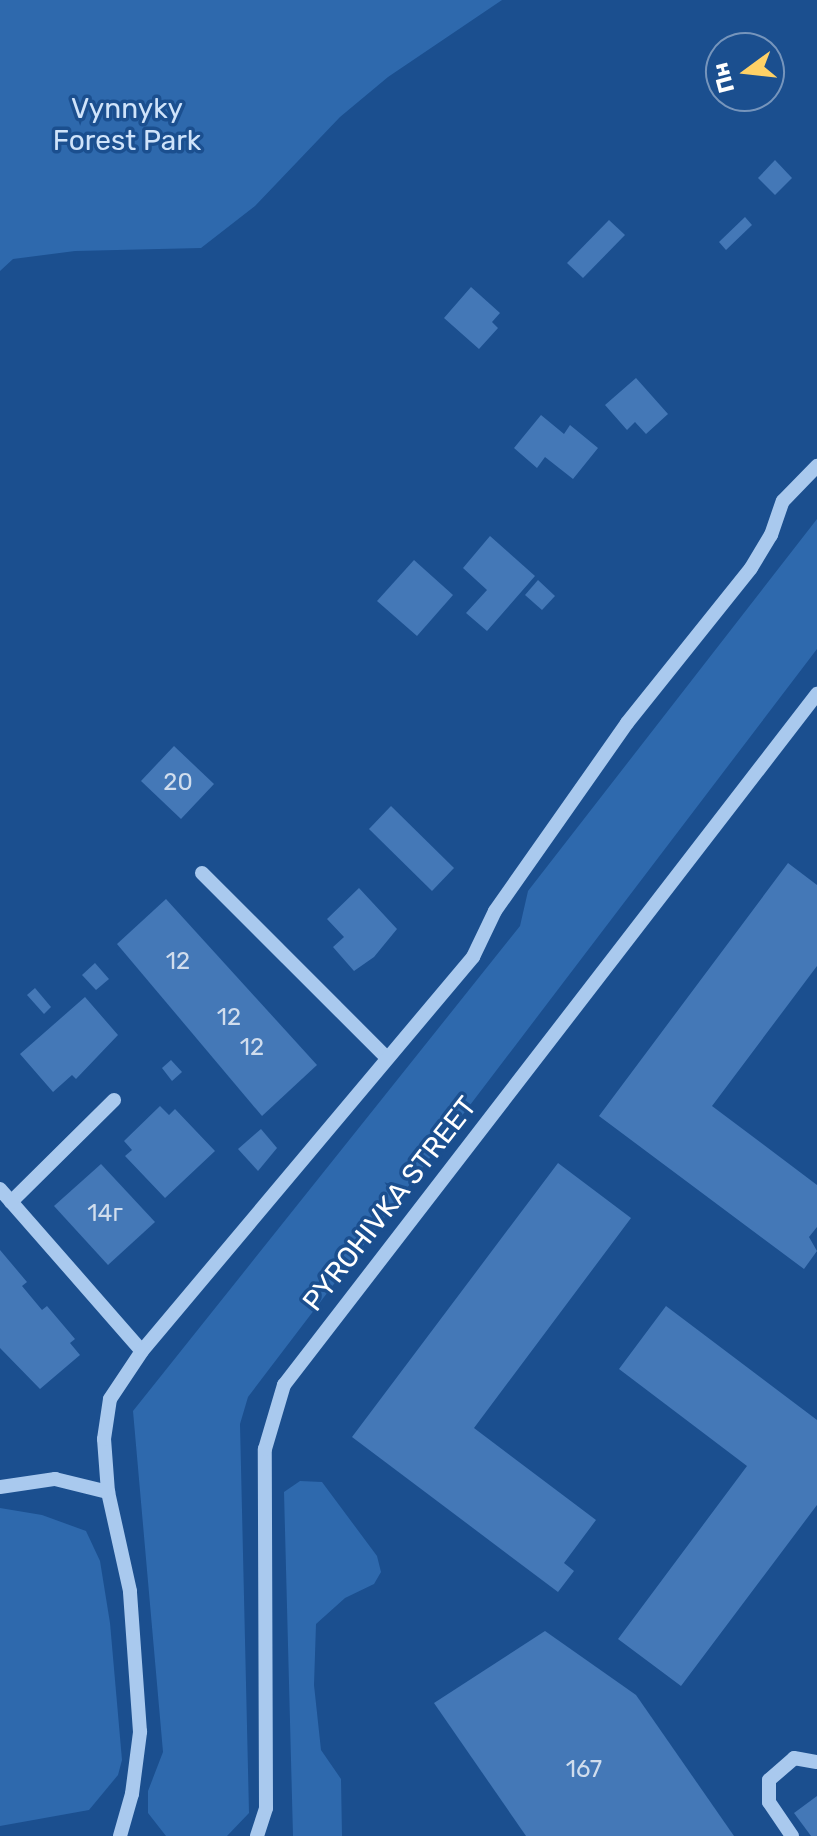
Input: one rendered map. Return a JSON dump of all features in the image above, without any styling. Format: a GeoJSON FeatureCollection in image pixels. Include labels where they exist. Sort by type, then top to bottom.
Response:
{"type":"FeatureCollection","features":[{"type":"Feature","properties":{"kind":"street"},"geometry":{"type":"LineString","coordinates":[[120,1836],[132,1794],[140,1732],[130,1591],[108,1492],[104,1439],[110,1399],[142,1351],[473,957],[495,911],[627,723],[751,568],[771,535],[783,501],[817,466]]}},
{"type":"Feature","properties":{"kind":"street","name":"PYROHIVKA STREET"},"geometry":{"type":"LineString","coordinates":[[257,1836],[266,1808],[265,1449],[284,1385],[817,694]]}},
{"type":"Feature","properties":{"kind":"street"},"geometry":{"type":"LineString","coordinates":[[202,873],[386,1057]]}},
{"type":"Feature","properties":{"kind":"street"},"geometry":{"type":"LineString","coordinates":[[11,1202],[114,1100]]}},
{"type":"Feature","properties":{"kind":"street"},"geometry":{"type":"LineString","coordinates":[[0,1189],[142,1351]]}},
{"type":"Feature","properties":{"kind":"street"},"geometry":{"type":"LineString","coordinates":[[0,1487],[55,1479],[108,1492]]}},
{"type":"Feature","properties":{"kind":"street"},"geometry":{"type":"LineString","coordinates":[[792,1836],[769,1802],[769,1780],[794,1758],[817,1762]]}},
{"type":"Feature","properties":{"kind":"green space","name":"Vynnyky Forest Park"},"geometry":{"type":"Polygon","coordinates":[[[0,0],[502,0],[388,77],[340,117],[255,206],[201,248],[75,251],[13,259],[0,271],[0,0]]]}},
{"type":"Feature","properties":{"kind":"green space"},"geometry":{"type":"Polygon","coordinates":[[[817,519],[817,649],[248,1397],[240,1424],[249,1813],[227,1836],[166,1836],[148,1813],[148,1791],[163,1752],[133,1411],[520,926],[528,891],[817,519]]]}},
{"type":"Feature","properties":{"kind":"green space"},"geometry":{"type":"Polygon","coordinates":[[[300,1481],[322,1482],[377,1556],[381,1572],[374,1584],[345,1598],[316,1624],[314,1685],[321,1750],[341,1779],[342,1836],[293,1836],[284,1492],[300,1481]]]}},
{"type":"Feature","properties":{"kind":"green space"},"geometry":{"type":"Polygon","coordinates":[[[0,1508],[42,1515],[86,1531],[100,1561],[110,1623],[122,1760],[118,1775],[89,1810],[0,1826],[0,1508]]]}},
{"type":"Feature","properties":{"kind":"building"},"geometry":{"type":"Polygon","coordinates":[[[775,160],[792,178],[775,195],[758,178],[775,160]]]}},
{"type":"Feature","properties":{"kind":"building"},"geometry":{"type":"Polygon","coordinates":[[[745,217],[752,225],[726,250],[719,242],[745,217]]]}},
{"type":"Feature","properties":{"kind":"building"},"geometry":{"type":"Polygon","coordinates":[[[609,220],[625,235],[583,278],[567,263],[609,220]]]}},
{"type":"Feature","properties":{"kind":"building"},"geometry":{"type":"Polygon","coordinates":[[[471,287],[500,313],[492,322],[498,328],[479,349],[444,318],[471,287]]]}},
{"type":"Feature","properties":{"kind":"building"},"geometry":{"type":"Polygon","coordinates":[[[636,378],[668,414],[646,434],[635,422],[627,430],[605,405],[636,378]]]}},
{"type":"Feature","properties":{"kind":"building"},"geometry":{"type":"Polygon","coordinates":[[[541,415],[564,434],[570,425],[598,448],[573,479],[545,457],[537,468],[514,448],[541,415]]]}},
{"type":"Feature","properties":{"kind":"building"},"geometry":{"type":"Polygon","coordinates":[[[490,536],[535,576],[487,631],[466,613],[487,590],[463,568],[490,536]]]}},
{"type":"Feature","properties":{"kind":"building"},"geometry":{"type":"Polygon","coordinates":[[[414,560],[453,595],[417,636],[377,601],[414,560]]]}},
{"type":"Feature","properties":{"kind":"building"},"geometry":{"type":"Polygon","coordinates":[[[538,580],[555,596],[542,610],[525,595],[538,580]]]}},
{"type":"Feature","properties":{"kind":"building"},"geometry":{"type":"Polygon","coordinates":[[[174,746],[214,784],[181,819],[141,781],[174,746]]]}},
{"type":"Feature","properties":{"kind":"building"},"geometry":{"type":"Polygon","coordinates":[[[391,806],[454,868],[432,891],[369,829],[391,806]]]}},
{"type":"Feature","properties":{"kind":"building"},"geometry":{"type":"Polygon","coordinates":[[[788,863],[817,885],[817,966],[712,1106],[817,1185],[817,1227],[809,1237],[817,1251],[804,1269],[599,1116],[788,863]]]}},
{"type":"Feature","properties":{"kind":"building"},"geometry":{"type":"Polygon","coordinates":[[[359,888],[397,929],[374,957],[354,971],[333,947],[344,937],[327,919],[359,888]]]}},
{"type":"Feature","properties":{"kind":"building"},"geometry":{"type":"Polygon","coordinates":[[[166,899],[317,1065],[262,1116],[117,944],[166,899]]]}},
{"type":"Feature","properties":{"kind":"building"},"geometry":{"type":"Polygon","coordinates":[[[95,963],[109,979],[96,990],[82,975],[95,963]]]}},
{"type":"Feature","properties":{"kind":"building"},"geometry":{"type":"Polygon","coordinates":[[[35,988],[51,1007],[44,1014],[27,995],[35,988]]]}},
{"type":"Feature","properties":{"kind":"building"},"geometry":{"type":"Polygon","coordinates":[[[85,997],[118,1035],[76,1079],[72,1075],[53,1092],[20,1054],[85,997]]]}},
{"type":"Feature","properties":{"kind":"building"},"geometry":{"type":"Polygon","coordinates":[[[171,1060],[182,1072],[172,1081],[162,1068],[171,1060]]]}},
{"type":"Feature","properties":{"kind":"building"},"geometry":{"type":"Polygon","coordinates":[[[160,1106],[169,1115],[175,1109],[215,1151],[165,1198],[125,1156],[132,1150],[124,1141],[160,1106]]]}},
{"type":"Feature","properties":{"kind":"building"},"geometry":{"type":"Polygon","coordinates":[[[261,1129],[277,1148],[258,1171],[238,1149],[261,1129]]]}},
{"type":"Feature","properties":{"kind":"building"},"geometry":{"type":"Polygon","coordinates":[[[558,1163],[631,1218],[474,1428],[596,1520],[564,1563],[574,1571],[558,1592],[352,1437],[558,1163]]]}},
{"type":"Feature","properties":{"kind":"building"},"geometry":{"type":"Polygon","coordinates":[[[101,1164],[155,1222],[108,1265],[54,1206],[101,1164]]]}},
{"type":"Feature","properties":{"kind":"building"},"geometry":{"type":"Polygon","coordinates":[[[0,1250],[27,1282],[22,1286],[42,1310],[47,1306],[75,1339],[70,1343],[80,1355],[40,1389],[0,1348],[0,1250]]]}},
{"type":"Feature","properties":{"kind":"building"},"geometry":{"type":"Polygon","coordinates":[[[666,1306],[817,1420],[817,1505],[681,1686],[618,1639],[747,1466],[619,1369],[666,1306]]]}},
{"type":"Feature","properties":{"kind":"building"},"geometry":{"type":"Polygon","coordinates":[[[545,1631],[636,1695],[734,1836],[526,1836],[434,1703],[545,1631]]]}},
{"type":"Feature","properties":{"kind":"building"},"geometry":{"type":"Polygon","coordinates":[[[817,1796],[817,1836],[811,1836],[794,1813],[817,1796]]]}}]}
